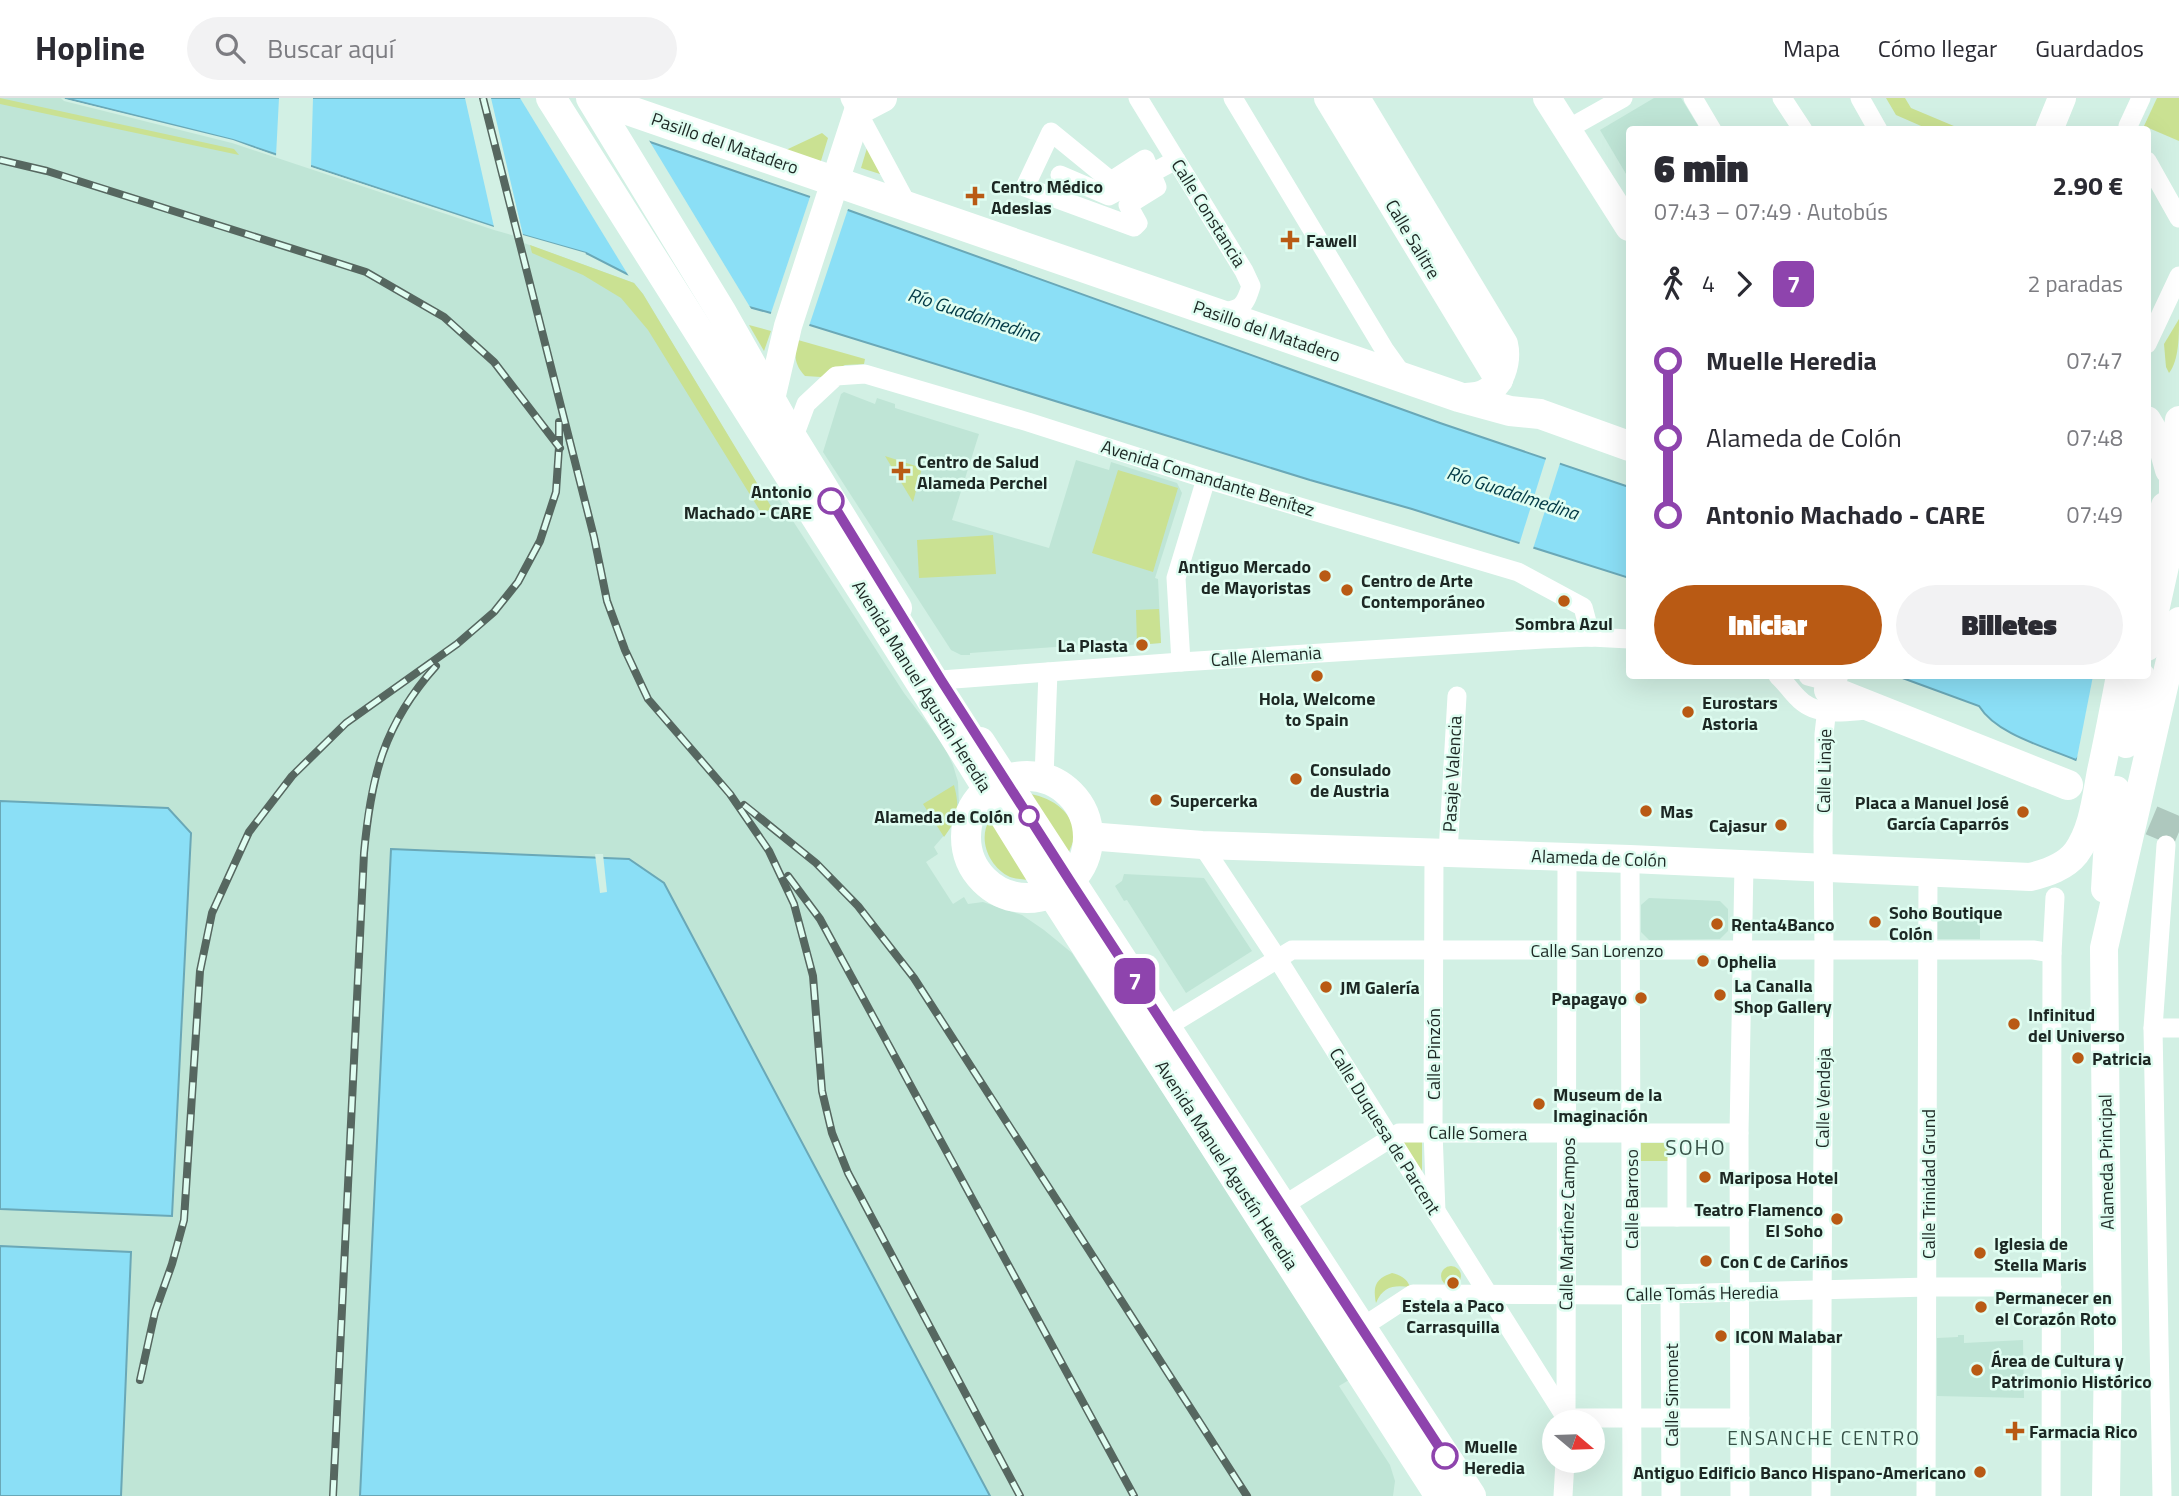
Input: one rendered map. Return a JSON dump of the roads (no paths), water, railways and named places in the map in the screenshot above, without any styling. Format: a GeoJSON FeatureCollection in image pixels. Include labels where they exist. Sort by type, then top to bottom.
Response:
{"type":"FeatureCollection","features":[{"type":"Feature","properties":{"kind":"main road","name":"Avenida Manuel Agustín Heredia"},"geometry":{"type":"LineString","coordinates":[[551,98],[1061,887],[1419,1482],[1440,1496]]}},
{"type":"Feature","properties":{"kind":"main road"},"geometry":{"type":"LineString","coordinates":[[771,399],[788,326],[834,186],[854,105],[883,98]]}},
{"type":"Feature","properties":{"kind":"main road","name":"Calle Salitre"},"geometry":{"type":"LineString","coordinates":[[1328,98],[1499,380]]}},
{"type":"Feature","properties":{"kind":"main road","name":"Calle Salitre"},"geometry":{"type":"LineString","coordinates":[[1356,98],[1501,337],[1505,358],[1499,380]]}},
{"type":"Feature","properties":{"kind":"main road"},"geometry":{"type":"LineString","coordinates":[[1547,98],[1626,223]]}},
{"type":"Feature","properties":{"kind":"main road"},"geometry":{"type":"LineString","coordinates":[[2051,126],[2062,98]]}},
{"type":"Feature","properties":{"kind":"main road","name":"Avenida Manuel Agustín Heredia"},"geometry":{"type":"LineString","coordinates":[[604,107],[793,439],[941,680],[997,785]]}},
{"type":"Feature","properties":{"kind":"main road"},"geometry":{"type":"LineString","coordinates":[[604,107],[600,142],[604,183]]}},
{"type":"Feature","properties":{"kind":"main road","name":"Pasillo del Matadero"},"geometry":{"type":"LineString","coordinates":[[604,107],[834,186],[908,206],[1459,397],[1510,411],[1540,414],[1626,445]]}},
{"type":"Feature","properties":{"kind":"main road"},"geometry":{"type":"LineString","coordinates":[[1459,397],[1481,395],[1499,380]]}},
{"type":"Feature","properties":{"kind":"main road"},"geometry":{"type":"LineString","coordinates":[[2151,676],[2163,632],[2176,483],[2173,465],[2179,420]]}},
{"type":"Feature","properties":{"kind":"main road"},"geometry":{"type":"LineString","coordinates":[[2151,427],[2162,445],[2176,483],[2162,511],[2151,544]]}},
{"type":"Feature","properties":{"kind":"main road"},"geometry":{"type":"LineString","coordinates":[[2111,824],[2120,679]]}},
{"type":"Feature","properties":{"kind":"main road"},"geometry":{"type":"LineString","coordinates":[[2111,824],[2140,679]]}},
{"type":"Feature","properties":{"kind":"main road"},"geometry":{"type":"LineString","coordinates":[[2111,824],[2150,679]]}},
{"type":"Feature","properties":{"kind":"main road"},"geometry":{"type":"LineString","coordinates":[[1825,687],[2068,785]]}},
{"type":"Feature","properties":{"kind":"main road"},"geometry":{"type":"LineString","coordinates":[[1029,776],[1044,778],[1069,792],[1080,805],[1088,836],[1086,853],[1080,868],[1061,887],[1034,898],[1016,897],[999,891],[975,869],[969,855],[968,822],[976,805],[997,785],[1029,776]]}},
{"type":"Feature","properties":{"kind":"main road","name":"Alameda de Colón"},"geometry":{"type":"LineString","coordinates":[[1088,836],[1202,845],[1630,859],[2030,877],[2052,871],[2064,864],[2077,852],[2083,841],[2111,824]]}},
{"type":"Feature","properties":{"kind":"main road","name":"Alameda Principal"},"geometry":{"type":"LineString","coordinates":[[2106,1496],[2108,1347],[2104,948],[2105,872],[2111,824]]}},
{"type":"Feature","properties":{"kind":"main road","name":"Avenida Manuel Agustín Heredia"},"geometry":{"type":"LineString","coordinates":[[1061,887],[1165,1028],[1471,1496]]}},
{"type":"Feature","properties":{"kind":"street","name":"Calle Constancia"},"geometry":{"type":"LineString","coordinates":[[1138,98],[1251,286],[1247,302],[1237,311],[1215,313]]}},
{"type":"Feature","properties":{"kind":"street"},"geometry":{"type":"LineString","coordinates":[[1233,98],[1384,349],[1405,378]]}},
{"type":"Feature","properties":{"kind":"street"},"geometry":{"type":"LineString","coordinates":[[1566,130],[1623,98]]}},
{"type":"Feature","properties":{"kind":"street"},"geometry":{"type":"LineString","coordinates":[[1693,98],[1710,126]]}},
{"type":"Feature","properties":{"kind":"street"},"geometry":{"type":"LineString","coordinates":[[1782,98],[1800,126]]}},
{"type":"Feature","properties":{"kind":"street"},"geometry":{"type":"LineString","coordinates":[[1860,98],[1876,126]]}},
{"type":"Feature","properties":{"kind":"street"},"geometry":{"type":"LineString","coordinates":[[2128,126],[2141,98]]}},
{"type":"Feature","properties":{"kind":"street"},"geometry":{"type":"LineString","coordinates":[[854,105],[908,206]]}},
{"type":"Feature","properties":{"kind":"street"},"geometry":{"type":"LineString","coordinates":[[1051,132],[1111,181],[1145,159],[1151,172],[1157,187],[1128,205],[1138,223],[1134,227],[1025,187],[1051,132]]}},
{"type":"Feature","properties":{"kind":"street"},"geometry":{"type":"LineString","coordinates":[[1060,175],[1108,196],[1176,160]]}},
{"type":"Feature","properties":{"kind":"street"},"geometry":{"type":"LineString","coordinates":[[2151,168],[2179,218]]}},
{"type":"Feature","properties":{"kind":"street"},"geometry":{"type":"LineString","coordinates":[[2151,336],[2179,276]]}},
{"type":"Feature","properties":{"kind":"street","name":"Avenida Comandante Benítez"},"geometry":{"type":"LineString","coordinates":[[793,439],[806,404],[835,376],[865,374],[1518,572],[1583,607],[1591,637]]}},
{"type":"Feature","properties":{"kind":"street"},"geometry":{"type":"LineString","coordinates":[[1181,662],[1176,578],[1206,479]]}},
{"type":"Feature","properties":{"kind":"street"},"geometry":{"type":"LineString","coordinates":[[1591,637],[1626,639]]}},
{"type":"Feature","properties":{"kind":"street","name":"Calle Alemania"},"geometry":{"type":"LineString","coordinates":[[941,680],[1181,662],[1591,637]]}},
{"type":"Feature","properties":{"kind":"street"},"geometry":{"type":"LineString","coordinates":[[1044,778],[1048,672]]}},
{"type":"Feature","properties":{"kind":"street"},"geometry":{"type":"LineString","coordinates":[[1789,680],[1808,706],[1825,687]]}},
{"type":"Feature","properties":{"kind":"street","name":"Calle Linaje"},"geometry":{"type":"LineString","coordinates":[[1824,867],[1825,687]]}},
{"type":"Feature","properties":{"kind":"street","name":"Pasaje Valencia"},"geometry":{"type":"LineString","coordinates":[[1441,853],[1457,696]]}},
{"type":"Feature","properties":{"kind":"street","name":"Calle Duquesa de Parcent"},"geometry":{"type":"LineString","coordinates":[[1202,845],[1277,958],[1436,1213],[1490,1294],[1560,1410]]}},
{"type":"Feature","properties":{"kind":"street"},"geometry":{"type":"LineString","coordinates":[[2162,1496],[2170,1417],[2169,1267],[2153,1028],[2166,845]]}},
{"type":"Feature","properties":{"kind":"street","name":"Calle Pinzón"},"geometry":{"type":"LineString","coordinates":[[1436,1213],[1433,1131],[1434,949],[1441,853]]}},
{"type":"Feature","properties":{"kind":"street","name":"Calle Martínez Campos"},"geometry":{"type":"LineString","coordinates":[[1566,1410],[1567,857]]}},
{"type":"Feature","properties":{"kind":"street","name":"Calle Barroso"},"geometry":{"type":"LineString","coordinates":[[1630,859],[1632,1496]]}},
{"type":"Feature","properties":{"kind":"street"},"geometry":{"type":"LineString","coordinates":[[1741,1496],[1739,1133],[1744,865]]}},
{"type":"Feature","properties":{"kind":"street","name":"Calle Vendeja"},"geometry":{"type":"LineString","coordinates":[[1821,1496],[1824,867]]}},
{"type":"Feature","properties":{"kind":"street","name":"Calle Trinidad Grund"},"geometry":{"type":"LineString","coordinates":[[1926,1496],[1928,872]]}},
{"type":"Feature","properties":{"kind":"street"},"geometry":{"type":"LineString","coordinates":[[2051,1496],[2052,953],[2055,897]]}},
{"type":"Feature","properties":{"kind":"street","name":"Calle San Lorenzo"},"geometry":{"type":"LineString","coordinates":[[1165,1028],[1292,950],[2033,950],[2052,953]]}},
{"type":"Feature","properties":{"kind":"street"},"geometry":{"type":"LineString","coordinates":[[2153,1028],[2179,1028]]}},
{"type":"Feature","properties":{"kind":"street","name":"Calle Somera"},"geometry":{"type":"LineString","coordinates":[[1281,1207],[1399,1133],[1739,1133]]}},
{"type":"Feature","properties":{"kind":"street"},"geometry":{"type":"LineString","coordinates":[[1677,1134],[1677,1217]]}},
{"type":"Feature","properties":{"kind":"street"},"geometry":{"type":"LineString","coordinates":[[1631,1217],[1740,1217]]}},
{"type":"Feature","properties":{"kind":"street","name":"Calle Tomás Heredia"},"geometry":{"type":"LineString","coordinates":[[1361,1328],[1413,1294],[1631,1295],[1928,1287],[2052,1287]]}},
{"type":"Feature","properties":{"kind":"street","name":"Calle Simonet"},"geometry":{"type":"LineString","coordinates":[[1670,1294],[1671,1496]]}},
{"type":"Feature","properties":{"kind":"street"},"geometry":{"type":"LineString","coordinates":[[1605,1418],[1740,1418]]}},
{"type":"Feature","properties":{"kind":"street"},"geometry":{"type":"LineString","coordinates":[[1563,1496],[1564,1474]]}},
{"type":"Feature","properties":{"kind":"water","name":"Río Guadalmedina"},"geometry":{"type":"Polygon","coordinates":[[[65,98],[522,98],[848,210],[1440,423],[1626,486],[1626,577],[771,313],[627,274],[586,253],[495,227],[233,140],[65,98]]]}},
{"type":"Feature","properties":{"kind":"water"},"geometry":{"type":"Polygon","coordinates":[[[1905,679],[2144,679],[2076,760],[2010,732],[1987,716],[1979,706],[1905,679]]]}},
{"type":"Feature","properties":{"kind":"water"},"geometry":{"type":"Polygon","coordinates":[[[0,801],[168,808],[191,833],[172,1216],[0,1209],[0,801]]]}},
{"type":"Feature","properties":{"kind":"water"},"geometry":{"type":"Polygon","coordinates":[[[391,849],[629,859],[664,883],[990,1496],[360,1496],[391,849]]]}},
{"type":"Feature","properties":{"kind":"water"},"geometry":{"type":"Polygon","coordinates":[[[0,1246],[131,1252],[121,1496],[0,1496],[0,1246]]]}},
{"type":"Feature","properties":{"kind":"tunnel"},"geometry":{"type":"LineString","coordinates":[[2110,803],[2179,832]]}},
{"type":"Feature","properties":{"kind":"railway"},"geometry":{"type":"LineString","coordinates":[[483,98],[594,537],[607,601],[625,650],[648,699],[730,794],[769,851],[794,904],[813,976],[822,1091],[832,1133],[848,1173],[1020,1496]]}},
{"type":"Feature","properties":{"kind":"railway"},"geometry":{"type":"LineString","coordinates":[[0,160],[47,171],[366,272],[444,317],[494,362],[560,448]]}},
{"type":"Feature","properties":{"kind":"railway"},"geometry":{"type":"LineString","coordinates":[[140,1380],[155,1312],[184,1220],[200,971],[212,913],[249,832],[292,776],[346,723],[457,644],[494,612],[518,582],[540,541],[556,492],[559,422]]}},
{"type":"Feature","properties":{"kind":"railway"},"geometry":{"type":"LineString","coordinates":[[333,1496],[367,826],[376,776],[392,731],[403,709],[436,666]]}},
{"type":"Feature","properties":{"kind":"railway"},"geometry":{"type":"LineString","coordinates":[[744,805],[816,863],[858,906],[914,978],[1247,1496]]}},
{"type":"Feature","properties":{"kind":"railway"},"geometry":{"type":"LineString","coordinates":[[788,876],[820,919],[1134,1496]]}},
{"type":"Feature","properties":{"kind":"place","name":"Centro Médico Adeslas"},"geometry":{"type":"Point","coordinates":[975,196]}},
{"type":"Feature","properties":{"kind":"place","name":"Fawell"},"geometry":{"type":"Point","coordinates":[1290,240]}},
{"type":"Feature","properties":{"kind":"place","name":"Centro de Salud Alameda Perchel"},"geometry":{"type":"Point","coordinates":[901,471]}},
{"type":"Feature","properties":{"kind":"place","name":"Antonio Machado - CARE"},"geometry":{"type":"Point","coordinates":[831,501]}},
{"type":"Feature","properties":{"kind":"place","name":"Antiguo Mercado de Mayoristas"},"geometry":{"type":"Point","coordinates":[1325,576]}},
{"type":"Feature","properties":{"kind":"place","name":"Centro de Arte Contemporáneo"},"geometry":{"type":"Point","coordinates":[1347,590]}},
{"type":"Feature","properties":{"kind":"place","name":"Sombra Azul"},"geometry":{"type":"Point","coordinates":[1564,601]}},
{"type":"Feature","properties":{"kind":"place","name":"La Plasta"},"geometry":{"type":"Point","coordinates":[1142,645]}},
{"type":"Feature","properties":{"kind":"place","name":"Hola, Welcome to Spain"},"geometry":{"type":"Point","coordinates":[1317,676]}},
{"type":"Feature","properties":{"kind":"place","name":"Eurostars Astoria"},"geometry":{"type":"Point","coordinates":[1688,712]}},
{"type":"Feature","properties":{"kind":"place","name":"Consulado de Austria"},"geometry":{"type":"Point","coordinates":[1296,779]}},
{"type":"Feature","properties":{"kind":"place","name":"Supercerka"},"geometry":{"type":"Point","coordinates":[1156,800]}},
{"type":"Feature","properties":{"kind":"place","name":"Mas"},"geometry":{"type":"Point","coordinates":[1646,811]}},
{"type":"Feature","properties":{"kind":"place","name":"Placa a Manuel José García Caparrós"},"geometry":{"type":"Point","coordinates":[2023,812]}},
{"type":"Feature","properties":{"kind":"place","name":"Alameda de Colón"},"geometry":{"type":"Point","coordinates":[1029,816]}},
{"type":"Feature","properties":{"kind":"place","name":"Cajasur"},"geometry":{"type":"Point","coordinates":[1781,825]}},
{"type":"Feature","properties":{"kind":"place","name":"Soho Boutique Colón"},"geometry":{"type":"Point","coordinates":[1875,922]}},
{"type":"Feature","properties":{"kind":"place","name":"Renta4Banco"},"geometry":{"type":"Point","coordinates":[1717,924]}},
{"type":"Feature","properties":{"kind":"place","name":"Ophelia"},"geometry":{"type":"Point","coordinates":[1703,961]}},
{"type":"Feature","properties":{"kind":"place","name":"JM Galería"},"geometry":{"type":"Point","coordinates":[1326,987]}},
{"type":"Feature","properties":{"kind":"place","name":"La Canalla Shop Gallery"},"geometry":{"type":"Point","coordinates":[1720,995]}},
{"type":"Feature","properties":{"kind":"place","name":"Papagayo"},"geometry":{"type":"Point","coordinates":[1641,998]}},
{"type":"Feature","properties":{"kind":"place","name":"Infinitud del Universo"},"geometry":{"type":"Point","coordinates":[2014,1024]}},
{"type":"Feature","properties":{"kind":"place","name":"Patricia"},"geometry":{"type":"Point","coordinates":[2078,1058]}},
{"type":"Feature","properties":{"kind":"place","name":"Museum de la Imaginación"},"geometry":{"type":"Point","coordinates":[1539,1104]}},
{"type":"Feature","properties":{"kind":"place","name":"Mariposa Hotel"},"geometry":{"type":"Point","coordinates":[1705,1177]}},
{"type":"Feature","properties":{"kind":"place","name":"Teatro Flamenco El Soho"},"geometry":{"type":"Point","coordinates":[1837,1219]}},
{"type":"Feature","properties":{"kind":"place","name":"Iglesia de Stella Maris"},"geometry":{"type":"Point","coordinates":[1980,1253]}},
{"type":"Feature","properties":{"kind":"place","name":"Con C de Cariños"},"geometry":{"type":"Point","coordinates":[1706,1261]}},
{"type":"Feature","properties":{"kind":"place","name":"Estela a Paco Carrasquilla"},"geometry":{"type":"Point","coordinates":[1453,1283]}},
{"type":"Feature","properties":{"kind":"place","name":"Permanecer en el Corazón Roto"},"geometry":{"type":"Point","coordinates":[1981,1307]}},
{"type":"Feature","properties":{"kind":"place","name":"ICON Malabar"},"geometry":{"type":"Point","coordinates":[1721,1336]}},
{"type":"Feature","properties":{"kind":"place","name":"Área de Cultura y Patrimonio Histórico"},"geometry":{"type":"Point","coordinates":[1977,1370]}},
{"type":"Feature","properties":{"kind":"place","name":"Farmacia Rico"},"geometry":{"type":"Point","coordinates":[2015,1431]}},
{"type":"Feature","properties":{"kind":"place","name":"Muelle Heredia"},"geometry":{"type":"Point","coordinates":[1445,1456]}},
{"type":"Feature","properties":{"kind":"place","name":"Antiguo Edificio Banco Hispano-Americano"},"geometry":{"type":"Point","coordinates":[1980,1472]}},
{"type":"Feature","properties":{"kind":"district","name":"SOHO"},"geometry":{"type":"Point","coordinates":[1696,1147]}},
{"type":"Feature","properties":{"kind":"district","name":"ENSANCHE CENTRO"},"geometry":{"type":"Point","coordinates":[1824,1437]}}]}
